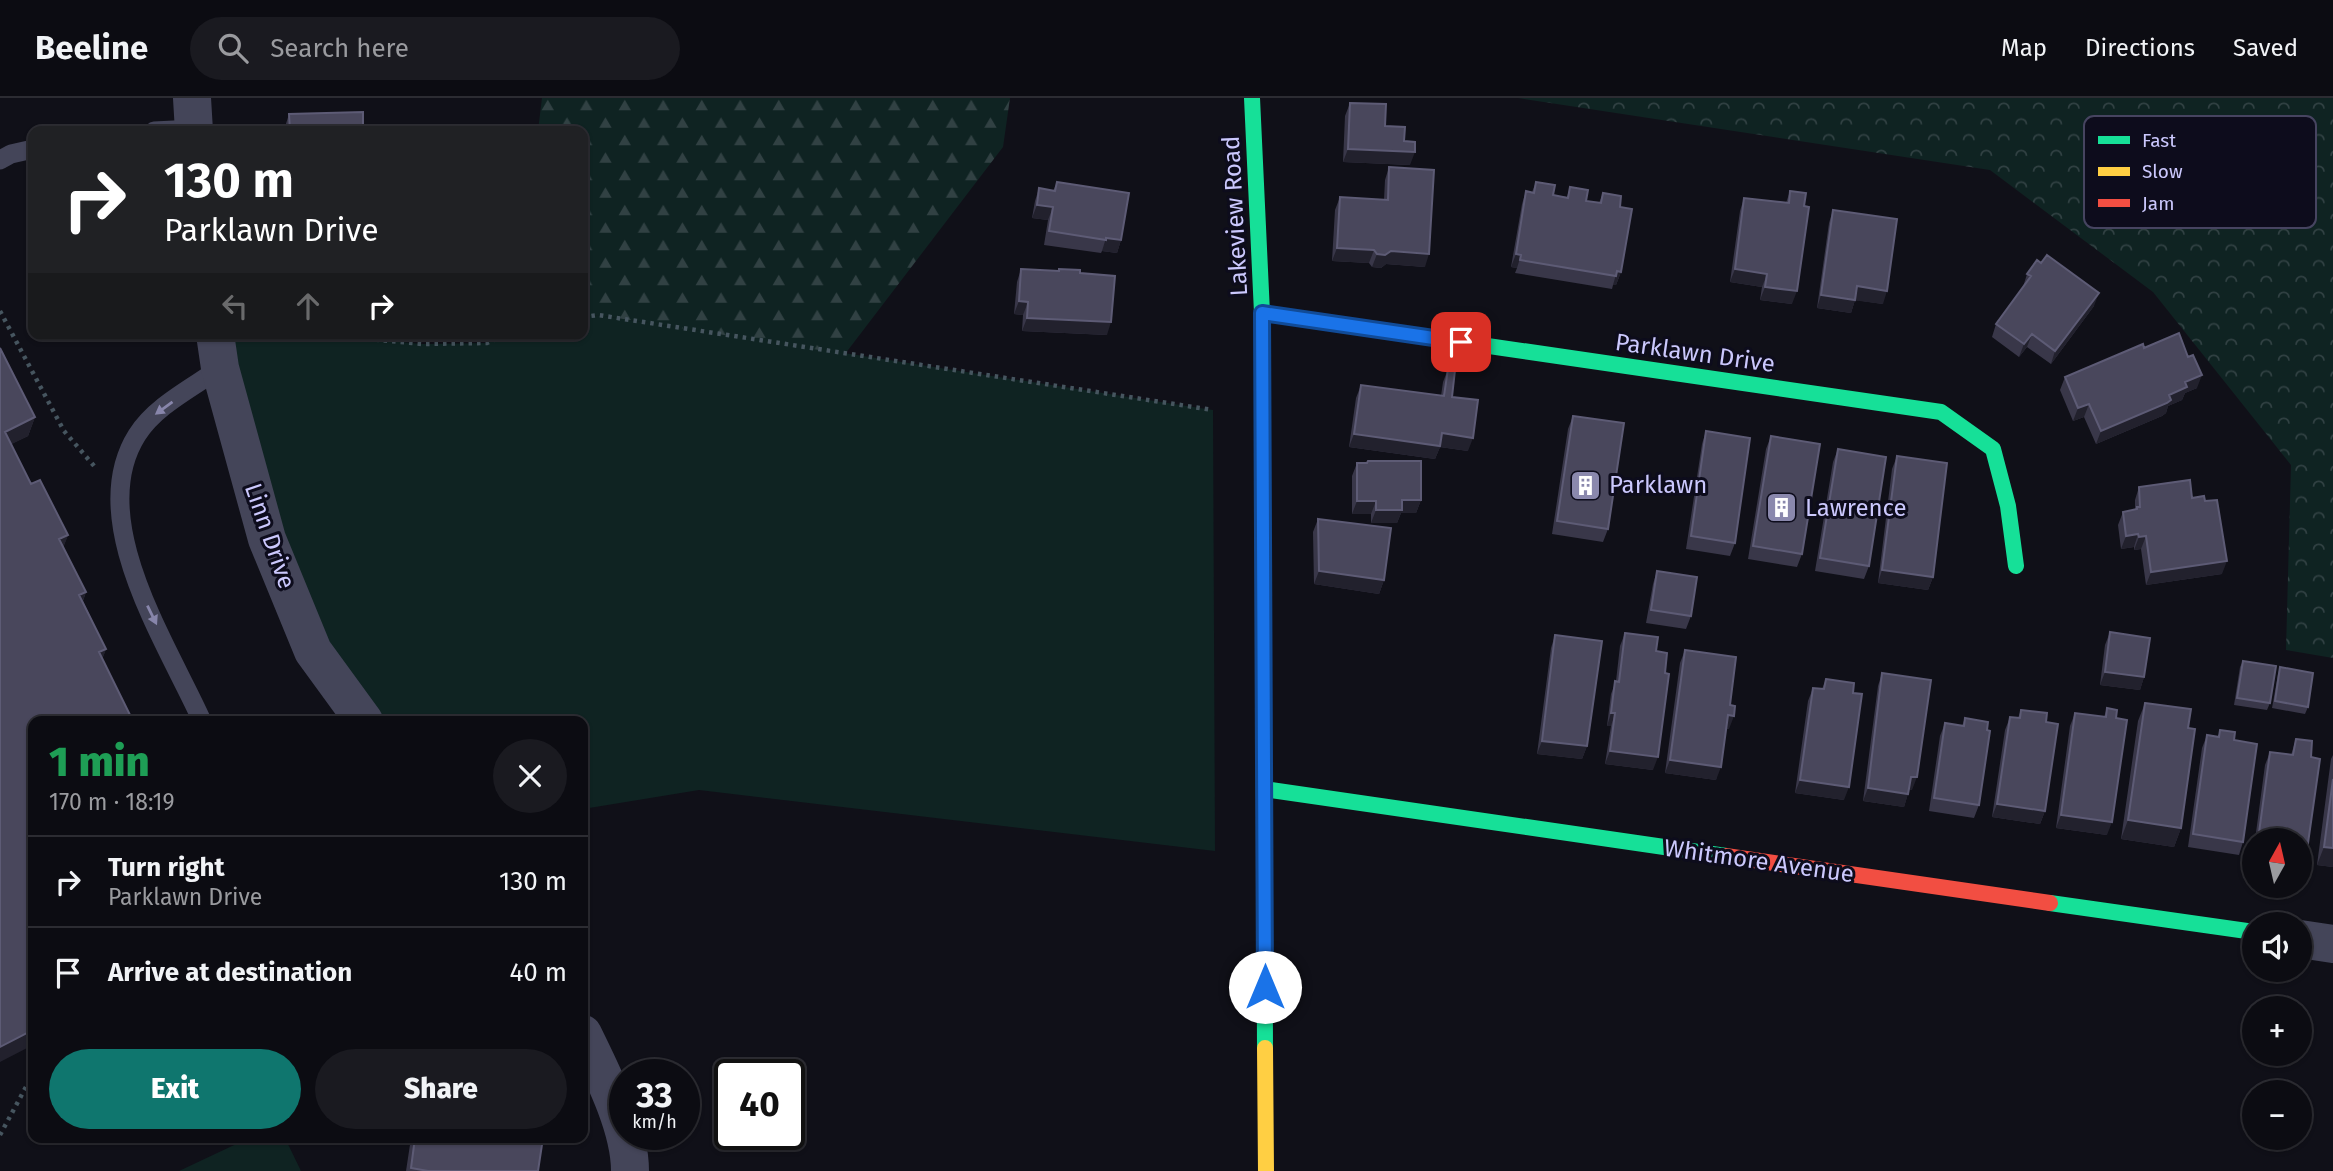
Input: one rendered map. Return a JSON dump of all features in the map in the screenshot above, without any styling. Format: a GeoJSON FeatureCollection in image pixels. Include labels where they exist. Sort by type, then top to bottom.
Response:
{"type":"FeatureCollection","features":[{"type":"Feature","properties":{"kind":"street","name":"Lakeview Road"},"geometry":{"type":"LineString","coordinates":[[1252,98],[1262,313],[1266,1171]]}},
{"type":"Feature","properties":{"kind":"street","name":"Parklawn Drive"},"geometry":{"type":"LineString","coordinates":[[1262,313],[1941,412],[1993,449],[2008,506],[2016,566]]}},
{"type":"Feature","properties":{"kind":"street","name":"Linn Drive"},"geometry":{"type":"LineString","coordinates":[[218,351],[267,539],[313,652],[360,716]]}},
{"type":"Feature","properties":{"kind":"street","name":"Whitmore Avenue"},"geometry":{"type":"LineString","coordinates":[[1264,789],[2242,930]]}},
{"type":"Feature","properties":{"kind":"street"},"geometry":{"type":"LineString","coordinates":[[2312,941],[2333,944]]}},
{"type":"Feature","properties":{"kind":"street"},"geometry":{"type":"LineString","coordinates":[[588,1045],[612,1095],[630,1158],[630,1171]]}},
{"type":"Feature","properties":{"kind":"lane"},"geometry":{"type":"LineString","coordinates":[[170,126],[193,119]]}},
{"type":"Feature","properties":{"kind":"lane"},"geometry":{"type":"LineString","coordinates":[[0,160],[28,150]]}},
{"type":"Feature","properties":{"kind":"lane"},"geometry":{"type":"LineString","coordinates":[[200,716],[136,582],[121,524],[119,483],[123,461],[138,434],[218,351]]}},
{"type":"Feature","properties":{"kind":"path"},"geometry":{"type":"LineString","coordinates":[[0,311],[64,431],[95,467]]}},
{"type":"Feature","properties":{"kind":"path"},"geometry":{"type":"LineString","coordinates":[[588,316],[597,315],[1213,410]]}},
{"type":"Feature","properties":{"kind":"path"},"geometry":{"type":"LineString","coordinates":[[380,340],[422,344],[486,343],[493,340]]}},
{"type":"Feature","properties":{"kind":"path"},"geometry":{"type":"LineString","coordinates":[[0,1135],[28,1083]]}},
{"type":"Feature","properties":{"kind":"green space"},"geometry":{"type":"Polygon","coordinates":[[[542,98],[1010,98],[1003,147],[845,354],[598,315],[588,316],[588,126],[539,126],[542,98]]]}},
{"type":"Feature","properties":{"kind":"green space"},"geometry":{"type":"Polygon","coordinates":[[[1518,98],[2333,98],[2333,658],[2286,650],[2291,465],[2153,292],[1990,170],[1518,98]]]}},
{"type":"Feature","properties":{"kind":"green space"},"geometry":{"type":"Polygon","coordinates":[[[598,315],[1213,410],[1215,851],[699,790],[588,808],[588,716],[360,716],[313,651],[217,340],[380,340],[422,344],[486,343],[493,340],[588,340],[588,316],[598,315]]]}},
{"type":"Feature","properties":{"kind":"green space"},"geometry":{"type":"Polygon","coordinates":[[[238,1143],[287,1143],[301,1171],[179,1171],[238,1143]]]}},
{"type":"Feature","properties":{"kind":"building"},"geometry":{"type":"Polygon","coordinates":[[[1350,103],[1386,104],[1385,126],[1405,127],[1404,141],[1415,142],[1415,152],[1348,149],[1350,103]]]}},
{"type":"Feature","properties":{"kind":"building"},"geometry":{"type":"Polygon","coordinates":[[[363,112],[363,126],[290,126],[289,114],[363,112]]]}},
{"type":"Feature","properties":{"kind":"building"},"geometry":{"type":"Polygon","coordinates":[[[1389,167],[1434,170],[1429,254],[1391,251],[1385,255],[1377,254],[1374,250],[1337,248],[1340,197],[1388,200],[1389,167]]]}},
{"type":"Feature","properties":{"kind":"building"},"geometry":{"type":"Polygon","coordinates":[[[1057,182],[1129,193],[1121,240],[1049,231],[1053,207],[1037,205],[1039,188],[1055,191],[1057,182]]]}},
{"type":"Feature","properties":{"kind":"building"},"geometry":{"type":"Polygon","coordinates":[[[1536,182],[1555,185],[1553,195],[1568,198],[1570,187],[1588,190],[1586,201],[1601,203],[1603,193],[1621,196],[1620,207],[1632,209],[1621,272],[1617,271],[1616,276],[1520,260],[1521,255],[1516,254],[1526,191],[1534,193],[1536,182]]]}},
{"type":"Feature","properties":{"kind":"building"},"geometry":{"type":"Polygon","coordinates":[[[1790,191],[1806,193],[1804,206],[1809,207],[1797,291],[1765,287],[1767,274],[1735,269],[1744,198],[1789,203],[1790,191]]]}},
{"type":"Feature","properties":{"kind":"building"},"geometry":{"type":"Polygon","coordinates":[[[1833,210],[1897,219],[1887,291],[1857,286],[1855,300],[1821,295],[1833,210]]]}},
{"type":"Feature","properties":{"kind":"building"},"geometry":{"type":"Polygon","coordinates":[[[2047,255],[2099,293],[2055,351],[2032,334],[2024,344],[1996,324],[2031,276],[2027,274],[2037,260],[2041,263],[2047,255]]]}},
{"type":"Feature","properties":{"kind":"building"},"geometry":{"type":"Polygon","coordinates":[[[1021,269],[1080,270],[1080,273],[1115,276],[1111,322],[1027,318],[1028,302],[1019,301],[1021,269]]]}},
{"type":"Feature","properties":{"kind":"building"},"geometry":{"type":"Polygon","coordinates":[[[2179,333],[2188,357],[2193,355],[2202,375],[2185,382],[2187,387],[2169,395],[2171,400],[2167,403],[2101,431],[2089,404],[2078,408],[2065,377],[2143,344],[2144,348],[2179,333]]]}},
{"type":"Feature","properties":{"kind":"building"},"geometry":{"type":"Polygon","coordinates":[[[0,348],[35,417],[5,432],[31,484],[40,480],[68,535],[59,539],[86,592],[79,595],[106,649],[99,652],[131,716],[28,716],[28,1033],[0,1047],[0,348]]]}},
{"type":"Feature","properties":{"kind":"building"},"geometry":{"type":"Polygon","coordinates":[[[1448,369],[1455,370],[1452,397],[1478,400],[1473,438],[1442,433],[1440,446],[1354,434],[1361,385],[1444,396],[1448,369]]]}},
{"type":"Feature","properties":{"kind":"building","name":"Parklawn"},"geometry":{"type":"Polygon","coordinates":[[[1573,416],[1624,423],[1608,529],[1557,521],[1573,416]]]}},
{"type":"Feature","properties":{"kind":"building"},"geometry":{"type":"Polygon","coordinates":[[[1706,431],[1750,438],[1735,543],[1691,536],[1706,431]]]}},
{"type":"Feature","properties":{"kind":"building","name":"Lawrence"},"geometry":{"type":"Polygon","coordinates":[[[1771,436],[1820,444],[1802,554],[1753,546],[1771,436]]]}},
{"type":"Feature","properties":{"kind":"building"},"geometry":{"type":"Polygon","coordinates":[[[1838,449],[1886,457],[1869,566],[1820,558],[1838,449]]]}},
{"type":"Feature","properties":{"kind":"building"},"geometry":{"type":"Polygon","coordinates":[[[1897,456],[1947,463],[1933,577],[1882,570],[1897,456]]]}},
{"type":"Feature","properties":{"kind":"building"},"geometry":{"type":"Polygon","coordinates":[[[1421,461],[1421,500],[1402,500],[1402,510],[1376,510],[1376,501],[1357,501],[1357,463],[1421,461]]]}},
{"type":"Feature","properties":{"kind":"building"},"geometry":{"type":"Polygon","coordinates":[[[2190,480],[2192,498],[2204,496],[2205,501],[2217,500],[2227,561],[2151,572],[2146,536],[2126,536],[2123,512],[2140,507],[2139,487],[2190,480]]]}},
{"type":"Feature","properties":{"kind":"building"},"geometry":{"type":"Polygon","coordinates":[[[1318,519],[1391,528],[1384,580],[1319,571],[1318,519]]]}},
{"type":"Feature","properties":{"kind":"building"},"geometry":{"type":"Polygon","coordinates":[[[1657,571],[1697,577],[1691,616],[1651,610],[1657,571]]]}},
{"type":"Feature","properties":{"kind":"building"},"geometry":{"type":"Polygon","coordinates":[[[2110,632],[2150,638],[2144,677],[2105,672],[2110,632]]]}},
{"type":"Feature","properties":{"kind":"building"},"geometry":{"type":"Polygon","coordinates":[[[1625,633],[1658,637],[1656,651],[1667,653],[1665,673],[1669,674],[1658,757],[1610,751],[1615,713],[1611,713],[1615,681],[1619,682],[1625,633]]]}},
{"type":"Feature","properties":{"kind":"building"},"geometry":{"type":"Polygon","coordinates":[[[1555,635],[1602,641],[1587,746],[1542,741],[1555,635]]]}},
{"type":"Feature","properties":{"kind":"building"},"geometry":{"type":"Polygon","coordinates":[[[1685,650],[1736,657],[1730,705],[1735,706],[1734,716],[1728,715],[1721,767],[1670,760],[1685,650]]]}},
{"type":"Feature","properties":{"kind":"building"},"geometry":{"type":"Polygon","coordinates":[[[2243,661],[2276,666],[2270,703],[2237,698],[2243,661]]]}},
{"type":"Feature","properties":{"kind":"building"},"geometry":{"type":"Polygon","coordinates":[[[2280,667],[2313,673],[2308,707],[2275,701],[2280,667]]]}},
{"type":"Feature","properties":{"kind":"building"},"geometry":{"type":"Polygon","coordinates":[[[1882,673],[1931,680],[1917,777],[1911,777],[1908,794],[1868,788],[1882,673]]]}},
{"type":"Feature","properties":{"kind":"building"},"geometry":{"type":"Polygon","coordinates":[[[1826,679],[1854,683],[1853,693],[1862,694],[1849,787],[1800,780],[1813,688],[1824,689],[1826,679]]]}},
{"type":"Feature","properties":{"kind":"building"},"geometry":{"type":"Polygon","coordinates":[[[2145,703],[2191,709],[2188,728],[2195,729],[2181,828],[2128,820],[2145,703]]]}},
{"type":"Feature","properties":{"kind":"building"},"geometry":{"type":"Polygon","coordinates":[[[2107,708],[2117,710],[2116,718],[2127,720],[2112,822],[2061,815],[2075,713],[2106,717],[2107,708]]]}},
{"type":"Feature","properties":{"kind":"building"},"geometry":{"type":"Polygon","coordinates":[[[2021,710],[2047,713],[2046,722],[2058,724],[2045,811],[1997,804],[2010,717],[2020,718],[2021,710]]]}},
{"type":"Feature","properties":{"kind":"building"},"geometry":{"type":"Polygon","coordinates":[[[1965,718],[1988,722],[1987,730],[1990,731],[1979,805],[1934,798],[1945,723],[1964,726],[1965,718]]]}},
{"type":"Feature","properties":{"kind":"building"},"geometry":{"type":"Polygon","coordinates":[[[2220,730],[2235,732],[2234,740],[2257,744],[2242,842],[2193,834],[2207,735],[2219,737],[2220,730]]]}},
{"type":"Feature","properties":{"kind":"building"},"geometry":{"type":"Polygon","coordinates":[[[2296,739],[2312,741],[2311,757],[2320,759],[2310,828],[2260,828],[2270,752],[2293,755],[2296,739]]]}},
{"type":"Feature","properties":{"kind":"building"},"geometry":{"type":"Polygon","coordinates":[[[2333,779],[2333,848],[2324,847],[2333,779]]]}},
{"type":"Feature","properties":{"kind":"building"},"geometry":{"type":"Polygon","coordinates":[[[414,1143],[542,1143],[538,1171],[428,1171],[411,1168],[414,1143]]]}},
{"type":"Feature","properties":{"kind":"traffic: fast"},"geometry":{"type":"LineString","coordinates":[[1252,98],[1262,313],[1265,1048]]}},
{"type":"Feature","properties":{"kind":"traffic: fast"},"geometry":{"type":"LineString","coordinates":[[1262,313],[1941,412],[1993,449],[2008,506],[2016,566]]}},
{"type":"Feature","properties":{"kind":"traffic: fast"},"geometry":{"type":"LineString","coordinates":[[1264,789],[1726,856]]}},
{"type":"Feature","properties":{"kind":"traffic: fast"},"geometry":{"type":"LineString","coordinates":[[2050,903],[2242,930]]}},
{"type":"Feature","properties":{"kind":"traffic: slow"},"geometry":{"type":"LineString","coordinates":[[1265,1048],[1266,1171]]}},
{"type":"Feature","properties":{"kind":"traffic: jam"},"geometry":{"type":"LineString","coordinates":[[1726,856],[2050,903]]}},
{"type":"Feature","properties":{"kind":"place","name":"Parklawn"},"geometry":{"type":"Point","coordinates":[1586,485]}},
{"type":"Feature","properties":{"kind":"place","name":"Lawrence"},"geometry":{"type":"Point","coordinates":[1782,508]}},
{"type":"Feature","properties":{"kind":"route"},"geometry":{"type":"LineString","coordinates":[[1265,987],[1262,313],[1461,342]]}}]}
